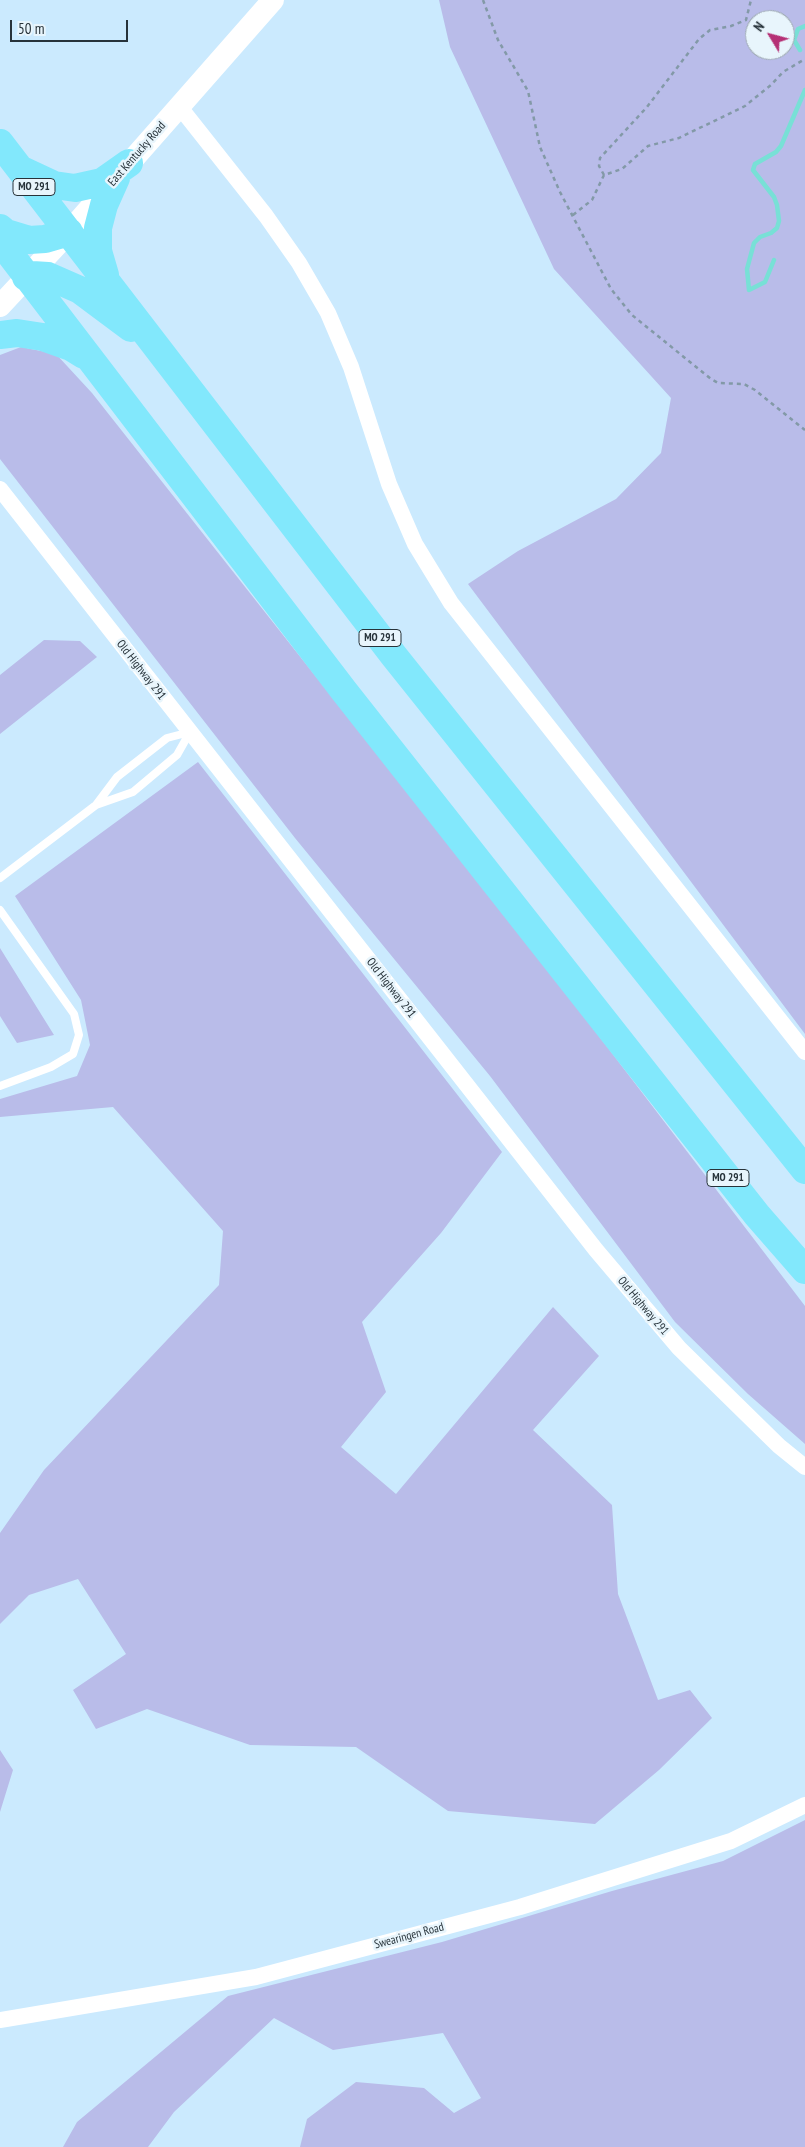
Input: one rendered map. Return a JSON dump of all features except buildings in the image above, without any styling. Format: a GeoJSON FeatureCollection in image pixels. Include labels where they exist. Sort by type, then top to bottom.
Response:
{"type":"FeatureCollection","features":[{"type":"Feature","properties":{"kind":"highway","name":"MO 291"},"geometry":{"type":"LineString","coordinates":[[0,143],[394,656],[805,1170]]}},
{"type":"Feature","properties":{"kind":"highway"},"geometry":{"type":"LineString","coordinates":[[20,168],[54,185],[75,188],[102,182],[123,170]]}},
{"type":"Feature","properties":{"kind":"highway"},"geometry":{"type":"LineString","coordinates":[[108,283],[98,251],[98,228],[104,205],[123,170]]}},
{"type":"Feature","properties":{"kind":"highway"},"geometry":{"type":"LineString","coordinates":[[0,228],[6,233],[28,240],[45,239],[69,232]]}},
{"type":"Feature","properties":{"kind":"highway","name":"MO 291"},"geometry":{"type":"LineString","coordinates":[[0,241],[344,691],[757,1215],[805,1270]]}},
{"type":"Feature","properties":{"kind":"highway"},"geometry":{"type":"LineString","coordinates":[[26,277],[32,275],[48,276],[80,290],[161,352]]}},
{"type":"Feature","properties":{"kind":"highway"},"geometry":{"type":"LineString","coordinates":[[0,335],[18,333],[43,337],[71,347],[88,357]]}},
{"type":"Feature","properties":{"kind":"main road","name":"East Kentucky Road"},"geometry":{"type":"LineString","coordinates":[[0,306],[69,232],[273,0]]}},
{"type":"Feature","properties":{"kind":"street"},"geometry":{"type":"LineString","coordinates":[[179,106],[266,216],[300,263],[328,313],[352,368],[389,484],[416,544],[451,603],[805,1052]]}},
{"type":"Feature","properties":{"kind":"street","name":"Old Highway 291"},"geometry":{"type":"LineString","coordinates":[[0,489],[596,1250],[679,1348],[773,1439],[805,1467]]}},
{"type":"Feature","properties":{"kind":"street","name":"Swearingen Road"},"geometry":{"type":"LineString","coordinates":[[0,2020],[256,1977],[520,1907],[731,1841],[805,1805]]}},
{"type":"Feature","properties":{"kind":"lane"},"geometry":{"type":"LineString","coordinates":[[0,878],[96,805],[117,777],[167,738],[190,732]]}},
{"type":"Feature","properties":{"kind":"lane"},"geometry":{"type":"LineString","coordinates":[[96,805],[133,792],[178,755],[190,732]]}},
{"type":"Feature","properties":{"kind":"lane"},"geometry":{"type":"LineString","coordinates":[[0,910],[74,1014],[79,1035],[73,1054],[51,1067],[0,1086]]}},
{"type":"Feature","properties":{"kind":"path"},"geometry":{"type":"LineString","coordinates":[[483,0],[498,40],[528,92],[540,146],[611,289],[632,315],[711,379],[718,383],[744,384],[755,390],[805,430]]}},
{"type":"Feature","properties":{"kind":"path"},"geometry":{"type":"LineString","coordinates":[[604,175],[599,166],[600,158],[647,107],[699,39],[710,30],[731,26],[746,20],[752,0]]}},
{"type":"Feature","properties":{"kind":"path"},"geometry":{"type":"LineString","coordinates":[[574,215],[592,200],[604,175],[622,169],[648,146],[695,131],[746,106],[783,72],[805,59]]}},
{"type":"Feature","properties":{"kind":"shaded area"},"geometry":{"type":"Polygon","coordinates":[[[439,0],[805,0],[805,1034],[468,584],[518,551],[616,499],[661,453],[671,398],[554,269],[450,47],[439,0]]]}},
{"type":"Feature","properties":{"kind":"shaded area"},"geometry":{"type":"Polygon","coordinates":[[[21,347],[56,354],[92,393],[579,1010],[805,1306],[805,1444],[748,1394],[675,1322],[490,1076],[295,838],[0,459],[0,355],[21,347]]]}},
{"type":"Feature","properties":{"kind":"shaded area"},"geometry":{"type":"Polygon","coordinates":[[[44,640],[80,641],[97,657],[0,734],[0,675],[44,640]]]}},
{"type":"Feature","properties":{"kind":"shaded area"},"geometry":{"type":"Polygon","coordinates":[[[198,762],[502,1152],[441,1233],[362,1322],[386,1392],[341,1447],[396,1494],[553,1307],[599,1356],[533,1430],[612,1505],[618,1594],[658,1700],[690,1690],[712,1718],[659,1770],[595,1824],[448,1811],[356,1747],[250,1745],[147,1709],[96,1729],[73,1690],[126,1654],[78,1579],[29,1595],[0,1624],[0,1533],[44,1470],[219,1285],[223,1231],[113,1107],[0,1117],[0,1099],[77,1076],[90,1045],[81,1000],[15,896],[198,762]]]}},
{"type":"Feature","properties":{"kind":"shaded area"},"geometry":{"type":"Polygon","coordinates":[[[0,948],[54,1035],[17,1043],[0,1016],[0,948]]]}},
{"type":"Feature","properties":{"kind":"shaded area"},"geometry":{"type":"Polygon","coordinates":[[[0,1750],[13,1770],[0,1812],[0,1750]]]}},
{"type":"Feature","properties":{"kind":"shaded area"},"geometry":{"type":"Polygon","coordinates":[[[805,1820],[805,2147],[300,2147],[307,2119],[356,2082],[424,2088],[454,2113],[481,2098],[443,2033],[333,2050],[274,2018],[174,2112],[148,2147],[63,2147],[77,2122],[228,1996],[442,1942],[612,1891],[723,1861],[805,1820]]]}},
{"type":"Feature","properties":{"kind":"waterway"},"geometry":{"type":"LineString","coordinates":[[800,50],[794,40],[798,29],[805,26]]}},
{"type":"Feature","properties":{"kind":"waterway"},"geometry":{"type":"LineString","coordinates":[[774,260],[765,282],[749,290],[747,269],[754,243],[760,237],[771,233],[777,228],[779,221],[774,197],[753,170],[755,164],[776,152],[781,146],[805,90]]}}]}
